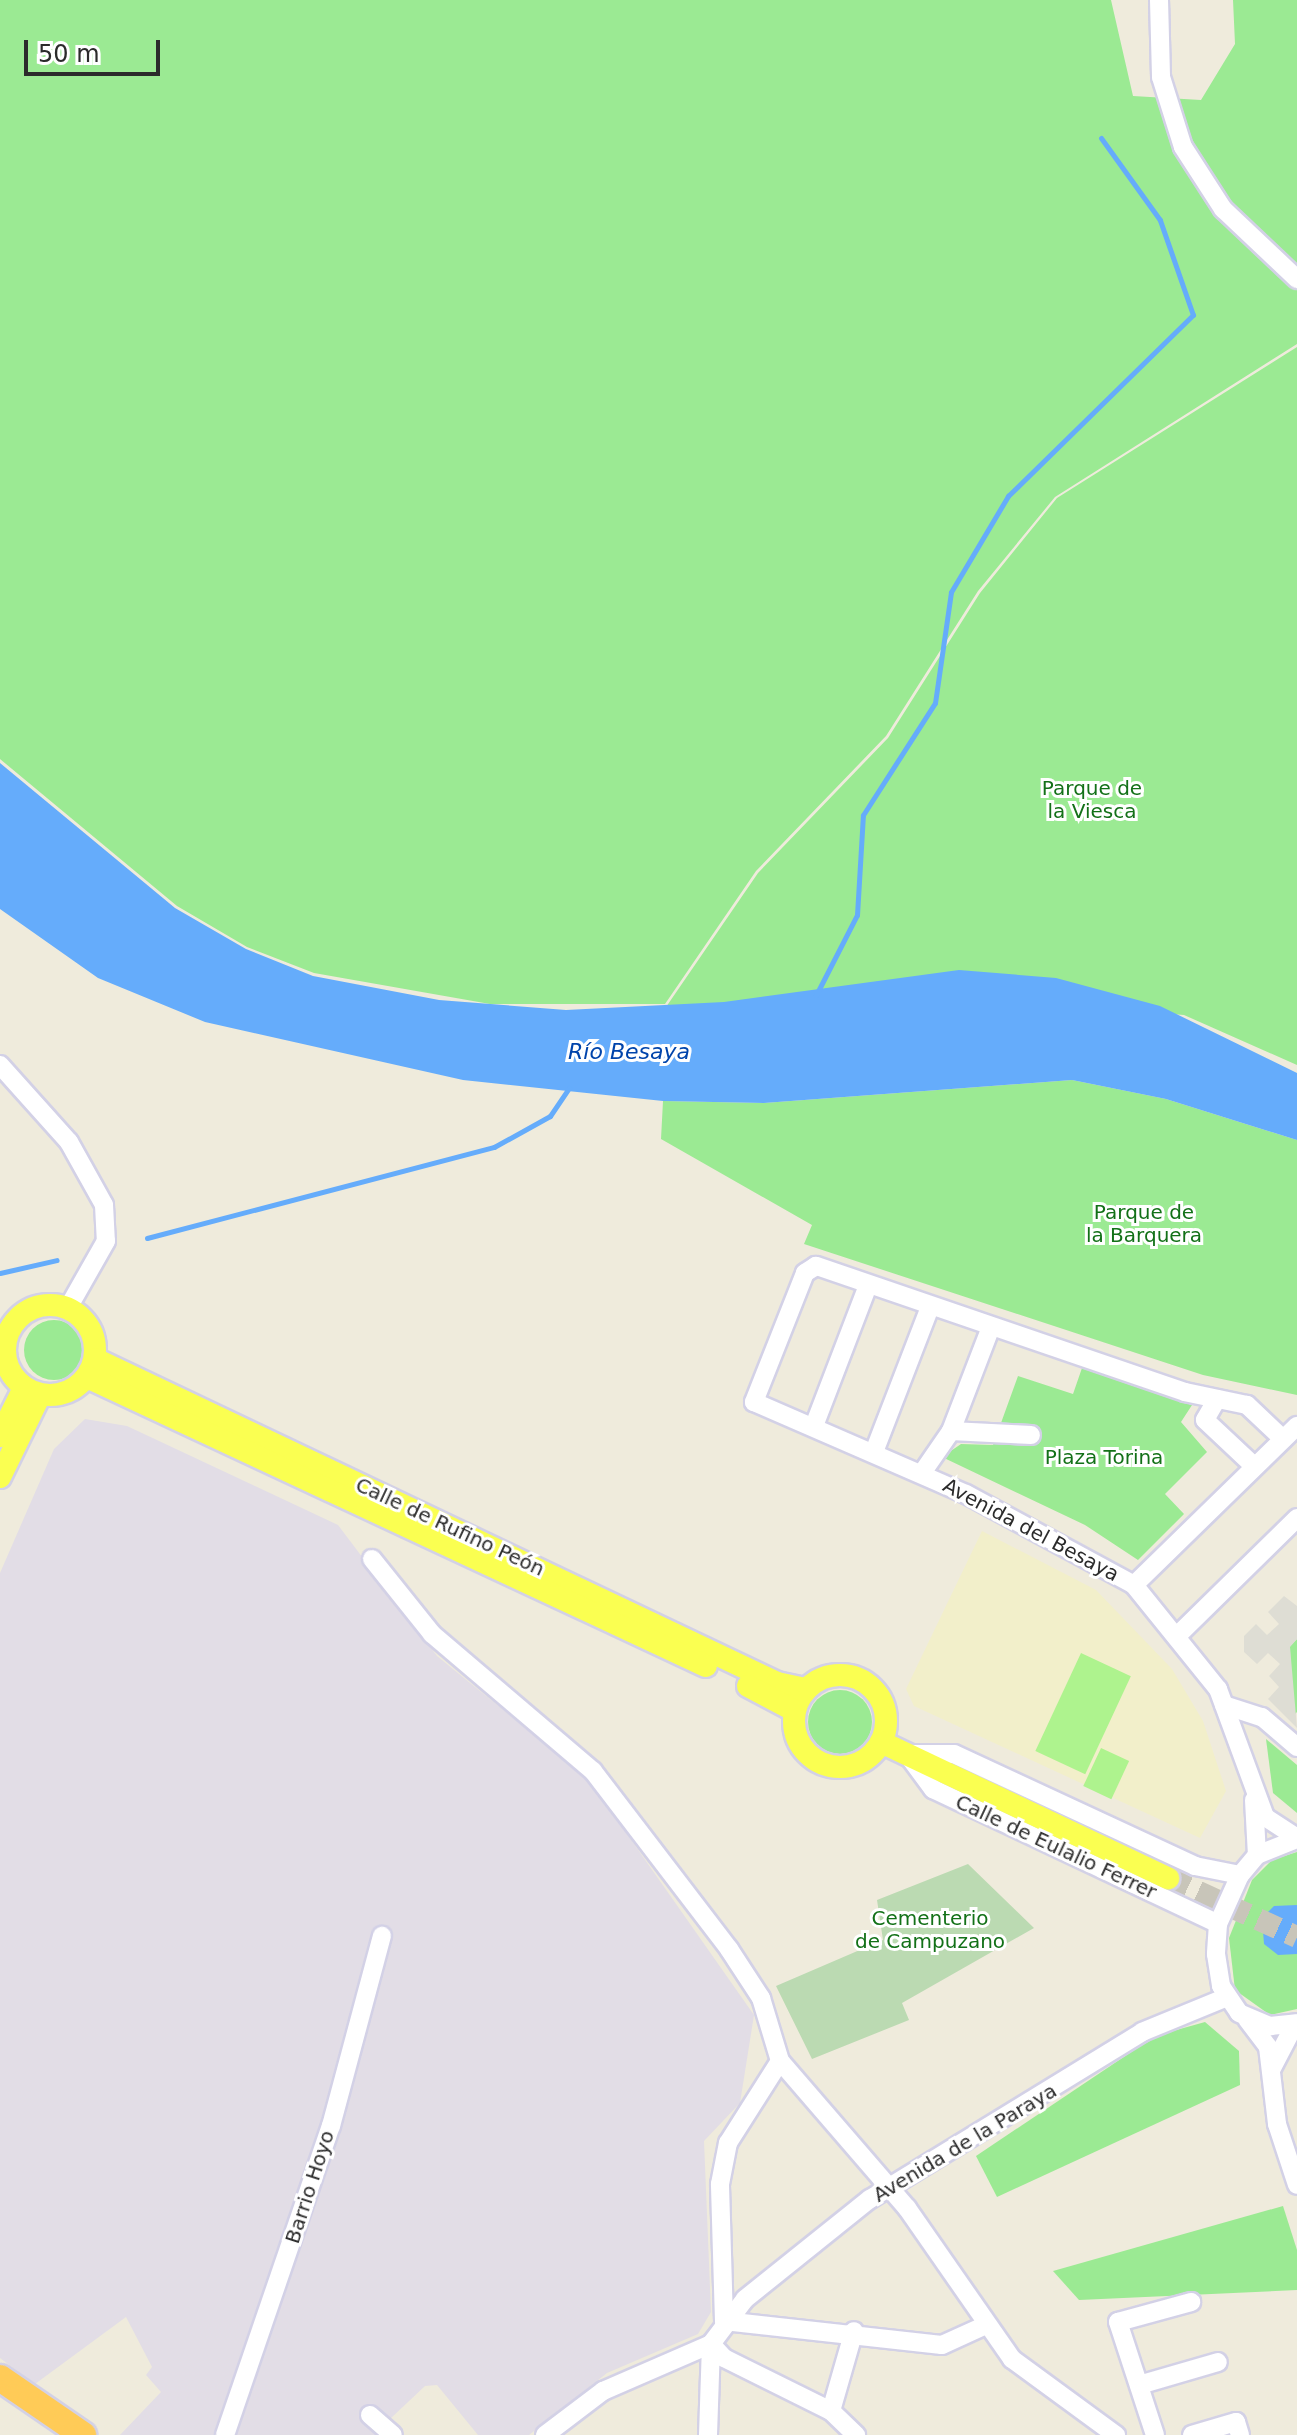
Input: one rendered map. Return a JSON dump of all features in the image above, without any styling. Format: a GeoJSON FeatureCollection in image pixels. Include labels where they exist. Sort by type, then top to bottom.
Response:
{"type":"FeatureCollection","features":[{"type":"Feature","properties":{"kind":"highway"},"geometry":{"type":"LineString","coordinates":[[0,2378],[83,2435]]}},
{"type":"Feature","properties":{"kind":"main road"},"geometry":{"type":"LineString","coordinates":[[42,1306],[68,1308],[89,1325],[91,1368],[69,1392],[32,1391],[3,1363],[7,1335],[18,1318],[42,1306]]}},
{"type":"Feature","properties":{"kind":"main road","name":"Calle de Rufino Peón"},"geometry":{"type":"LineString","coordinates":[[91,1368],[777,1683],[806,1689]]}},
{"type":"Feature","properties":{"kind":"main road","name":"Calle de Rufino Peón"},"geometry":{"type":"LineString","coordinates":[[91,1368],[795,1711]]}},
{"type":"Feature","properties":{"kind":"main road"},"geometry":{"type":"LineString","coordinates":[[0,1436],[32,1391]]}},
{"type":"Feature","properties":{"kind":"main road"},"geometry":{"type":"LineString","coordinates":[[0,1477],[32,1391]]}},
{"type":"Feature","properties":{"kind":"main road"},"geometry":{"type":"LineString","coordinates":[[830,1676],[866,1683],[883,1705],[881,1742],[859,1763],[819,1763],[798,1741],[795,1711],[806,1689],[830,1676]]}},
{"type":"Feature","properties":{"kind":"main road","name":"Calle de Eulalio Ferrer"},"geometry":{"type":"LineString","coordinates":[[881,1742],[1168,1878]]}},
{"type":"Feature","properties":{"kind":"street"},"geometry":{"type":"LineString","coordinates":[[1159,0],[1161,77],[1183,147],[1223,209],[1297,279]]}},
{"type":"Feature","properties":{"kind":"street"},"geometry":{"type":"LineString","coordinates":[[0,1065],[69,1142],[104,1205],[106,1241],[68,1308]]}},
{"type":"Feature","properties":{"kind":"street","name":"Avenida del Besaya"},"geometry":{"type":"LineString","coordinates":[[868,1285],[816,1266],[805,1273],[754,1402],[922,1473],[1134,1585],[1180,1633],[1224,1705],[1254,1800]]}},
{"type":"Feature","properties":{"kind":"street"},"geometry":{"type":"LineString","coordinates":[[814,1426],[868,1285],[1217,1399],[1247,1405],[1283,1439]]}},
{"type":"Feature","properties":{"kind":"street"},"geometry":{"type":"LineString","coordinates":[[874,1452],[930,1307]]}},
{"type":"Feature","properties":{"kind":"street"},"geometry":{"type":"LineString","coordinates":[[922,1473],[951,1431],[991,1327]]}},
{"type":"Feature","properties":{"kind":"street"},"geometry":{"type":"LineString","coordinates":[[1217,1399],[1205,1420],[1254,1466]]}},
{"type":"Feature","properties":{"kind":"street"},"geometry":{"type":"LineString","coordinates":[[1134,1585],[1297,1426]]}},
{"type":"Feature","properties":{"kind":"street"},"geometry":{"type":"LineString","coordinates":[[951,1431],[1031,1435]]}},
{"type":"Feature","properties":{"kind":"street"},"geometry":{"type":"LineString","coordinates":[[1180,1633],[1297,1518]]}},
{"type":"Feature","properties":{"kind":"street"},"geometry":{"type":"LineString","coordinates":[[372,1559],[432,1634],[593,1771],[737,1961],[761,1998],[780,2061],[890,2188],[986,2325],[1036,2381],[1116,2435]]}},
{"type":"Feature","properties":{"kind":"street"},"geometry":{"type":"LineString","coordinates":[[1224,1705],[1262,1717],[1297,1747]]}},
{"type":"Feature","properties":{"kind":"street","name":"Calle de Eulalio Ferrer"},"geometry":{"type":"LineString","coordinates":[[907,1754],[954,1754],[1195,1866],[1240,1875]]}},
{"type":"Feature","properties":{"kind":"street","name":"Calle de Eulalio Ferrer"},"geometry":{"type":"LineString","coordinates":[[907,1754],[933,1789],[1218,1924]]}},
{"type":"Feature","properties":{"kind":"street"},"geometry":{"type":"LineString","coordinates":[[1254,1800],[1270,1824],[1297,1839]]}},
{"type":"Feature","properties":{"kind":"street"},"geometry":{"type":"LineString","coordinates":[[1254,1800],[1257,1855]]}},
{"type":"Feature","properties":{"kind":"street"},"geometry":{"type":"LineString","coordinates":[[1297,1839],[1257,1855],[1240,1875],[1218,1924],[1225,1998],[1266,2041],[1272,2068],[1277,2124],[1297,2185]]}},
{"type":"Feature","properties":{"kind":"street","name":"Barrio Hoyo"},"geometry":{"type":"LineString","coordinates":[[225,2435],[331,2126],[382,1936]]}},
{"type":"Feature","properties":{"kind":"street","name":"Avenida de la Paraya"},"geometry":{"type":"LineString","coordinates":[[724,2321],[890,2188],[1142,2032],[1225,1998]]}},
{"type":"Feature","properties":{"kind":"street"},"geometry":{"type":"LineString","coordinates":[[1247,2019],[1296,2023],[1272,2068]]}},
{"type":"Feature","properties":{"kind":"street"},"geometry":{"type":"LineString","coordinates":[[708,2435],[711,2344],[724,2321],[720,2184],[728,2143],[780,2061]]}},
{"type":"Feature","properties":{"kind":"street"},"geometry":{"type":"LineString","coordinates":[[1155,2435],[1118,2322],[1191,2302]]}},
{"type":"Feature","properties":{"kind":"street"},"geometry":{"type":"LineString","coordinates":[[724,2321],[854,2331],[942,2345],[986,2325]]}},
{"type":"Feature","properties":{"kind":"street"},"geometry":{"type":"LineString","coordinates":[[831,2411],[854,2331]]}},
{"type":"Feature","properties":{"kind":"street"},"geometry":{"type":"LineString","coordinates":[[711,2344],[724,2358],[831,2411],[856,2435]]}},
{"type":"Feature","properties":{"kind":"street"},"geometry":{"type":"LineString","coordinates":[[545,2435],[603,2391],[711,2344]]}},
{"type":"Feature","properties":{"kind":"street"},"geometry":{"type":"LineString","coordinates":[[1139,2385],[1218,2362]]}},
{"type":"Feature","properties":{"kind":"street"},"geometry":{"type":"LineString","coordinates":[[370,2415],[393,2435]]}},
{"type":"Feature","properties":{"kind":"street"},"geometry":{"type":"LineString","coordinates":[[1192,2435],[1236,2422],[1240,2435]]}},
{"type":"Feature","properties":{"kind":"shaded area"},"geometry":{"type":"Polygon","coordinates":[[[85,1419],[127,1426],[338,1525],[437,1656],[589,1780],[754,2015],[740,2103],[704,2141],[711,2312],[698,2334],[607,2373],[529,2435],[478,2435],[437,2385],[425,2386],[390,2419],[404,2435],[120,2435],[161,2392],[146,2375],[152,2367],[126,2317],[35,2384],[0,2358],[0,1573],[54,1449],[85,1419]]]}},
{"type":"Feature","properties":{"kind":"shaded area"},"geometry":{"type":"Polygon","coordinates":[[[982,1531],[1096,1590],[1172,1669],[1203,1721],[1226,1791],[1200,1838],[914,1706],[906,1689],[982,1531]]]}},
{"type":"Feature","properties":{"kind":"shaded area"},"geometry":{"type":"Polygon","coordinates":[[[1284,1596],[1297,1606],[1297,1639],[1290,1647],[1297,1728],[1268,1699],[1279,1687],[1269,1676],[1280,1664],[1268,1653],[1257,1664],[1244,1652],[1244,1636],[1256,1624],[1267,1635],[1279,1624],[1268,1612],[1284,1596]]]}},
{"type":"Feature","properties":{"kind":"green space"},"geometry":{"type":"Polygon","coordinates":[[[0,0],[1111,0],[1133,96],[1201,100],[1235,44],[1233,0],[1297,0],[1297,344],[1055,497],[978,591],[886,736],[756,871],[665,1004],[490,1004],[314,973],[247,947],[177,906],[0,759],[0,0]]]}},
{"type":"Feature","properties":{"kind":"green space","name":"Parque de la Viesca"},"geometry":{"type":"Polygon","coordinates":[[[1297,347],[1297,1065],[1184,1015],[1085,1007],[653,1026],[758,873],[888,738],[980,593],[1057,498],[1297,347]]]}},
{"type":"Feature","properties":{"kind":"green space","name":"Parque de la Barquera"},"geometry":{"type":"Polygon","coordinates":[[[1072,1080],[1166,1099],[1297,1140],[1297,1395],[1203,1375],[804,1244],[812,1225],[661,1139],[663,1101],[764,1103],[1072,1080]]]}},
{"type":"Feature","properties":{"kind":"green space"},"geometry":{"type":"Polygon","coordinates":[[[54,1320],[65,1322],[75,1329],[82,1339],[82,1361],[75,1371],[65,1378],[54,1380],[43,1378],[33,1371],[26,1361],[24,1350],[26,1339],[33,1329],[43,1322],[54,1320]]]}},
{"type":"Feature","properties":{"kind":"green space","name":"Plaza Torina"},"geometry":{"type":"Polygon","coordinates":[[[1082,1368],[1192,1405],[1181,1422],[1207,1452],[1165,1494],[1184,1514],[1138,1560],[1085,1525],[942,1457],[961,1444],[993,1445],[1018,1376],[1073,1394],[1082,1368]]]}},
{"type":"Feature","properties":{"kind":"green space"},"geometry":{"type":"Polygon","coordinates":[[[1297,1639],[1297,1712],[1291,1718],[1290,1646],[1297,1639]]]}},
{"type":"Feature","properties":{"kind":"green space"},"geometry":{"type":"Polygon","coordinates":[[[1081,1653],[1131,1676],[1085,1774],[1035,1751],[1081,1653]]]}},
{"type":"Feature","properties":{"kind":"green space"},"geometry":{"type":"Polygon","coordinates":[[[834,1690],[846,1690],[863,1699],[870,1710],[870,1734],[863,1745],[846,1754],[834,1754],[822,1749],[813,1740],[808,1728],[808,1716],[813,1704],[822,1695],[834,1690]]]}},
{"type":"Feature","properties":{"kind":"green space"},"geometry":{"type":"Polygon","coordinates":[[[1266,1739],[1297,1765],[1297,1813],[1273,1793],[1266,1739]]]}},
{"type":"Feature","properties":{"kind":"green space"},"geometry":{"type":"Polygon","coordinates":[[[1101,1748],[1129,1761],[1111,1799],[1083,1786],[1101,1748]]]}},
{"type":"Feature","properties":{"kind":"green space"},"geometry":{"type":"Polygon","coordinates":[[[1297,1852],[1297,2009],[1270,2015],[1235,1990],[1229,1938],[1252,1880],[1272,1860],[1297,1852]]]}},
{"type":"Feature","properties":{"kind":"green space","name":"Cementerio de Campuzano"},"geometry":{"type":"Polygon","coordinates":[[[968,1864],[1034,1928],[902,2003],[909,2020],[812,2059],[776,1986],[883,1940],[877,1900],[968,1864]]]}},
{"type":"Feature","properties":{"kind":"green space"},"geometry":{"type":"Polygon","coordinates":[[[1205,2022],[1239,2051],[1240,2085],[997,2197],[976,2156],[1155,2036],[1205,2022]]]}},
{"type":"Feature","properties":{"kind":"green space"},"geometry":{"type":"Polygon","coordinates":[[[1283,2206],[1297,2250],[1297,2290],[1079,2300],[1053,2271],[1283,2206]]]}},
{"type":"Feature","properties":{"kind":"water","name":"Río Besaya"},"geometry":{"type":"Polygon","coordinates":[[[0,763],[175,908],[246,949],[313,976],[439,1000],[566,1010],[724,1002],[959,970],[1056,978],[1160,1006],[1297,1073],[1297,1140],[1166,1099],[1072,1080],[764,1103],[663,1101],[463,1080],[205,1022],[98,978],[0,909],[0,763]]]}},
{"type":"Feature","properties":{"kind":"water"},"geometry":{"type":"Polygon","coordinates":[[[1297,1905],[1297,1954],[1278,1955],[1264,1944],[1262,1918],[1274,1906],[1297,1905]]]}},
{"type":"Feature","properties":{"kind":"waterway"},"geometry":{"type":"LineString","coordinates":[[816,995],[857,915],[863,815],[935,703],[951,592],[1008,496],[1193,315],[1160,220],[1101,138]]}},
{"type":"Feature","properties":{"kind":"waterway"},"geometry":{"type":"LineString","coordinates":[[147,1238],[494,1147],[550,1116],[569,1088]]}},
{"type":"Feature","properties":{"kind":"waterway"},"geometry":{"type":"LineString","coordinates":[[0,1273],[57,1260]]}},
{"type":"Feature","properties":{"kind":"tunnel"},"geometry":{"type":"LineString","coordinates":[[1168,1878],[1297,1937]]}}]}
